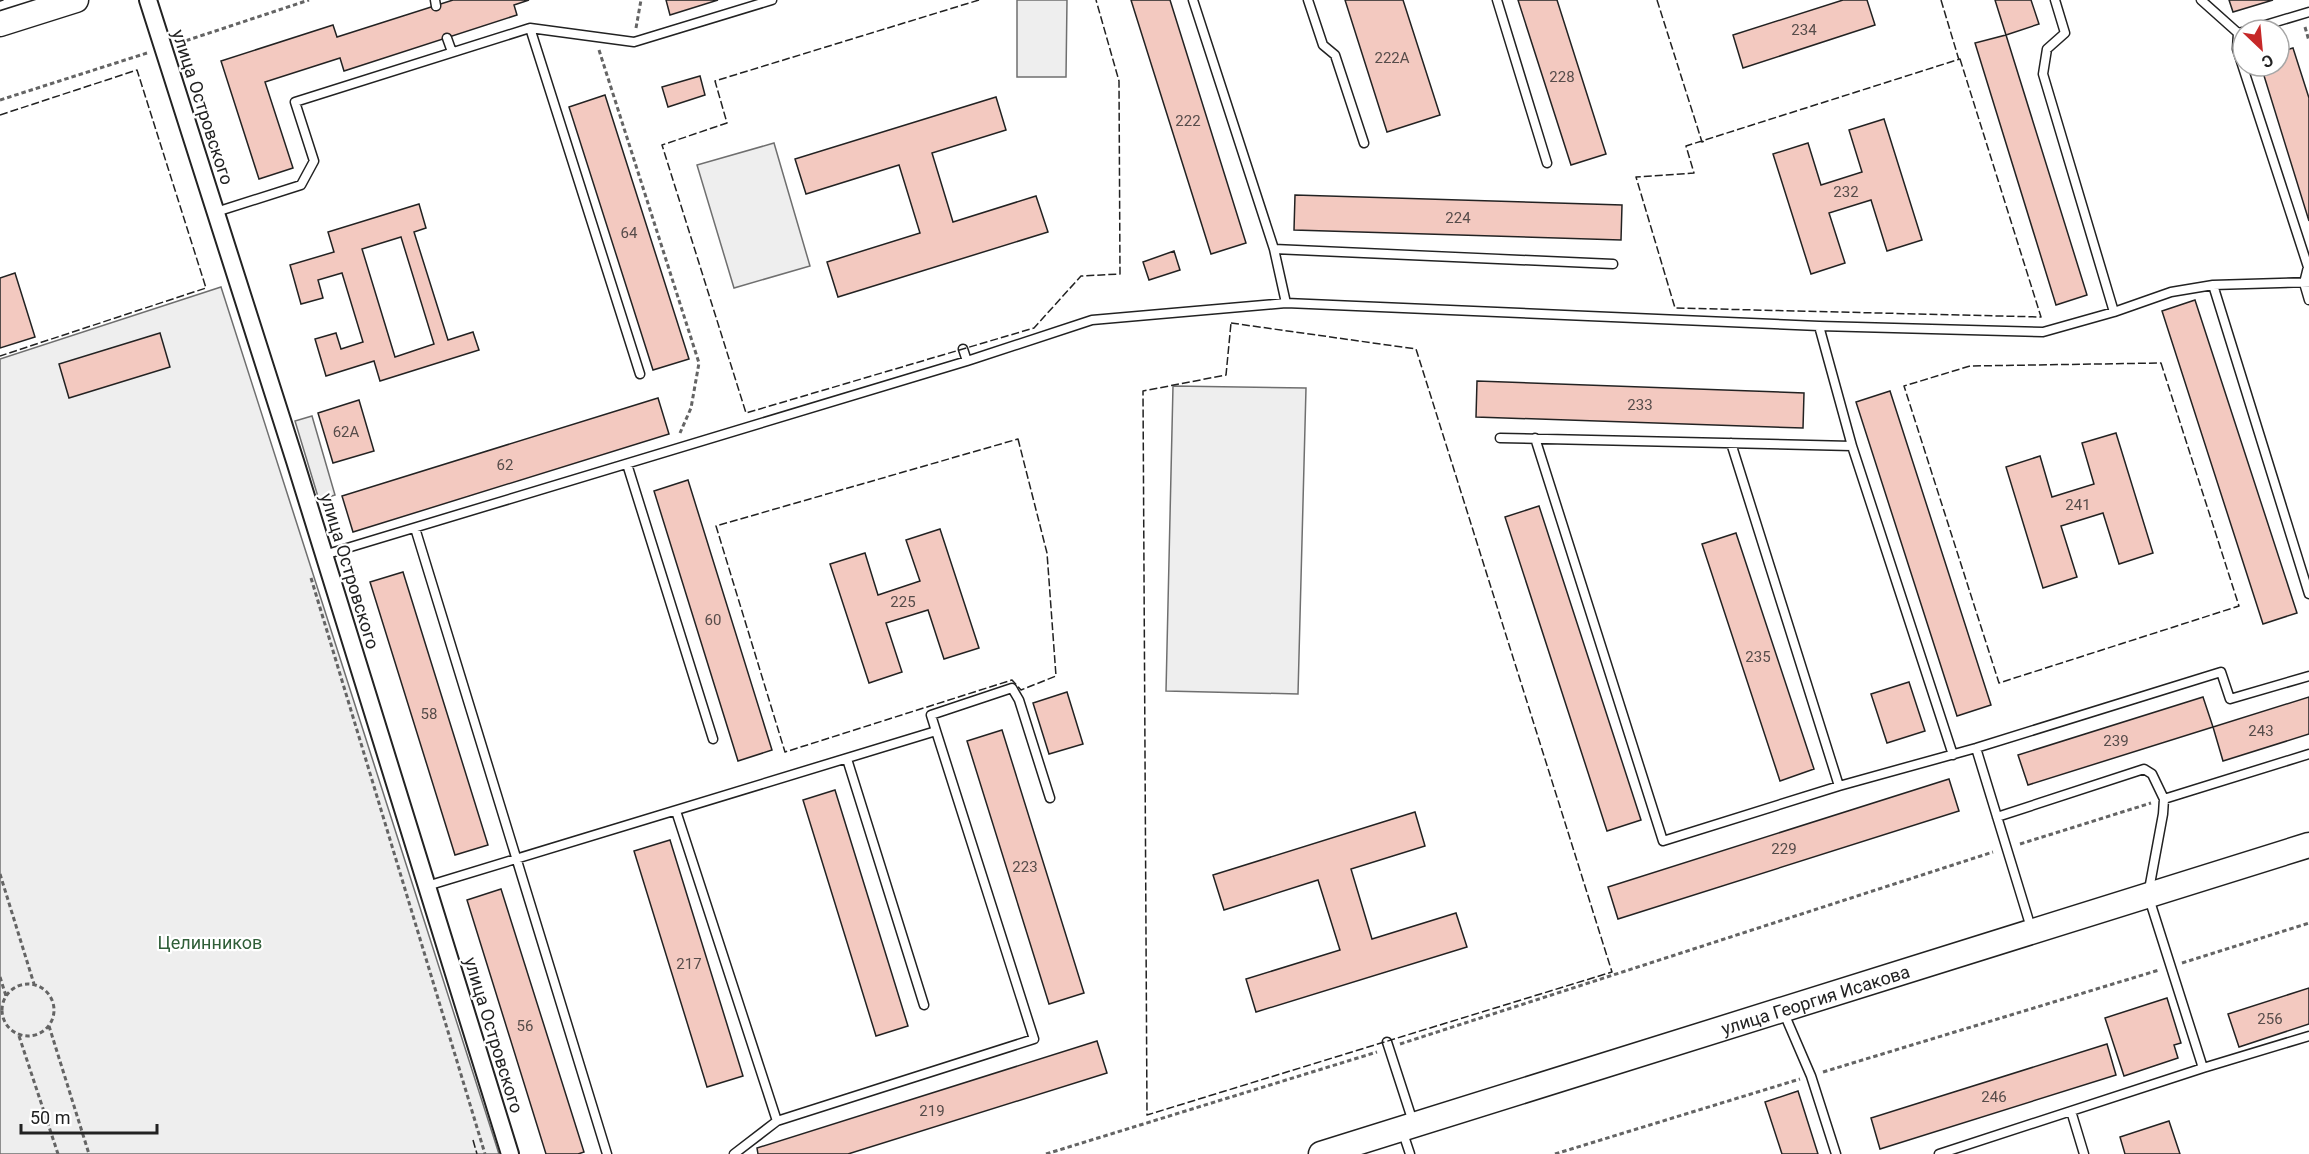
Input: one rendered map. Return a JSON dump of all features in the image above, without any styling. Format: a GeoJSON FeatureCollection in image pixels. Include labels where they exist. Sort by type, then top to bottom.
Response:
{"type":"FeatureCollection","features":[{"type":"Feature","properties":{"kind":"street"},"geometry":{"type":"LineString","coordinates":[[0,24],[76,0]]}},
{"type":"Feature","properties":{"kind":"street","name":"улица Островского"},"geometry":{"type":"LineString","coordinates":[[148,0],[428,886],[510,1154]]}},
{"type":"Feature","properties":{"kind":"street","name":"улица Георгия Исакова"},"geometry":{"type":"LineString","coordinates":[[1321,1154],[2309,845]]}},
{"type":"Feature","properties":{"kind":"lane"},"geometry":{"type":"LineString","coordinates":[[216,212],[301,185],[314,161],[295,102],[530,28],[634,42],[772,0]]}},
{"type":"Feature","properties":{"kind":"lane"},"geometry":{"type":"LineString","coordinates":[[1193,0],[1274,249],[1286,303]]}},
{"type":"Feature","properties":{"kind":"lane"},"geometry":{"type":"LineString","coordinates":[[1308,0],[1323,45],[1335,55],[1364,143]]}},
{"type":"Feature","properties":{"kind":"lane"},"geometry":{"type":"LineString","coordinates":[[1497,0],[1547,163]]}},
{"type":"Feature","properties":{"kind":"lane"},"geometry":{"type":"LineString","coordinates":[[2055,0],[2065,33],[2047,49],[2043,74],[2114,312]]}},
{"type":"Feature","properties":{"kind":"lane"},"geometry":{"type":"LineString","coordinates":[[2201,0],[2231,25]]}},
{"type":"Feature","properties":{"kind":"lane"},"geometry":{"type":"LineString","coordinates":[[2289,18],[2309,12]]}},
{"type":"Feature","properties":{"kind":"lane"},"geometry":{"type":"LineString","coordinates":[[530,28],[640,374]]}},
{"type":"Feature","properties":{"kind":"lane"},"geometry":{"type":"LineString","coordinates":[[447,38],[452,52]]}},
{"type":"Feature","properties":{"kind":"lane"},"geometry":{"type":"LineString","coordinates":[[2246,78],[2308,267],[2306,282],[2309,300]]}},
{"type":"Feature","properties":{"kind":"lane"},"geometry":{"type":"LineString","coordinates":[[1274,249],[1613,264]]}},
{"type":"Feature","properties":{"kind":"lane"},"geometry":{"type":"LineString","coordinates":[[324,555],[967,361],[1092,320],[1286,303],[1819,326],[2043,333],[2171,292],[2213,285],[2306,282]]}},
{"type":"Feature","properties":{"kind":"lane"},"geometry":{"type":"LineString","coordinates":[[2213,285],[2309,594]]}},
{"type":"Feature","properties":{"kind":"lane"},"geometry":{"type":"LineString","coordinates":[[1819,326],[1852,446],[1953,754]]}},
{"type":"Feature","properties":{"kind":"lane"},"geometry":{"type":"LineString","coordinates":[[963,349],[967,361]]}},
{"type":"Feature","properties":{"kind":"lane"},"geometry":{"type":"LineString","coordinates":[[1500,438],[1852,446]]}},
{"type":"Feature","properties":{"kind":"lane"},"geometry":{"type":"LineString","coordinates":[[1535,438],[1663,841],[2221,672],[2230,699],[2309,676]]}},
{"type":"Feature","properties":{"kind":"lane"},"geometry":{"type":"LineString","coordinates":[[1731,443],[1839,786]]}},
{"type":"Feature","properties":{"kind":"lane"},"geometry":{"type":"LineString","coordinates":[[627,464],[713,739]]}},
{"type":"Feature","properties":{"kind":"lane"},"geometry":{"type":"LineString","coordinates":[[415,528],[607,1154]]}},
{"type":"Feature","properties":{"kind":"lane"},"geometry":{"type":"LineString","coordinates":[[734,1154],[777,1121],[1034,1040],[931,714],[1012,688],[1019,699],[1050,798]]}},
{"type":"Feature","properties":{"kind":"lane"},"geometry":{"type":"LineString","coordinates":[[428,886],[936,731]]}},
{"type":"Feature","properties":{"kind":"lane"},"geometry":{"type":"LineString","coordinates":[[1976,748],[2032,931]]}},
{"type":"Feature","properties":{"kind":"lane"},"geometry":{"type":"LineString","coordinates":[[2164,799],[2309,754]]}},
{"type":"Feature","properties":{"kind":"lane"},"geometry":{"type":"LineString","coordinates":[[847,759],[924,1005]]}},
{"type":"Feature","properties":{"kind":"lane"},"geometry":{"type":"LineString","coordinates":[[1997,817],[2144,769],[2152,774],[2164,799],[2148,895],[2203,1068]]}},
{"type":"Feature","properties":{"kind":"lane"},"geometry":{"type":"LineString","coordinates":[[676,811],[777,1121]]}},
{"type":"Feature","properties":{"kind":"lane"},"geometry":{"type":"LineString","coordinates":[[1783,1011],[1811,1076],[1836,1154]]}},
{"type":"Feature","properties":{"kind":"lane"},"geometry":{"type":"LineString","coordinates":[[1939,1154],[2309,1036]]}},
{"type":"Feature","properties":{"kind":"lane"},"geometry":{"type":"LineString","coordinates":[[1388,1045],[1408,1128],[1410,1154]]}},
{"type":"Feature","properties":{"kind":"lane"},"geometry":{"type":"LineString","coordinates":[[2071,1112],[2084,1154]]}},
{"type":"Feature","properties":{"kind":"path"},"geometry":{"type":"LineString","coordinates":[[634,42],[641,0]]}},
{"type":"Feature","properties":{"kind":"path"},"geometry":{"type":"LineString","coordinates":[[595,37],[699,363],[691,408],[673,450]]}},
{"type":"Feature","properties":{"kind":"path"},"geometry":{"type":"LineString","coordinates":[[309,570],[485,1154]]}},
{"type":"Feature","properties":{"kind":"path"},"geometry":{"type":"LineString","coordinates":[[1046,1154],[2164,799]]}},
{"type":"Feature","properties":{"kind":"path"},"geometry":{"type":"LineString","coordinates":[[0,874],[35,985]]}},
{"type":"Feature","properties":{"kind":"path"},"geometry":{"type":"LineString","coordinates":[[1556,1154],[2309,923]]}},
{"type":"Feature","properties":{"kind":"path"},"geometry":{"type":"LineString","coordinates":[[0,977],[6,996]]}},
{"type":"Feature","properties":{"kind":"path"},"geometry":{"type":"LineString","coordinates":[[35,985],[42,988],[52,1002],[53,1018],[49,1026],[35,1035],[19,1035],[10,1030],[2,1015],[2,1006],[6,996],[18,986],[35,985]]}},
{"type":"Feature","properties":{"kind":"path"},"geometry":{"type":"LineString","coordinates":[[49,1026],[89,1154]]}},
{"type":"Feature","properties":{"kind":"path"},"geometry":{"type":"LineString","coordinates":[[19,1035],[58,1154]]}},
{"type":"Feature","properties":{"kind":"green space"},"geometry":{"type":"Polygon","coordinates":[[[1017,0],[1067,0],[1066,77],[1017,77],[1017,0]]]}},
{"type":"Feature","properties":{"kind":"green space"},"geometry":{"type":"Polygon","coordinates":[[[774,143],[810,266],[734,288],[697,165],[774,143]]]}},
{"type":"Feature","properties":{"kind":"green space","name":"Целинников"},"geometry":{"type":"Polygon","coordinates":[[[221,287],[499,1154],[0,1154],[0,359],[221,287]]]}},
{"type":"Feature","properties":{"kind":"green space"},"geometry":{"type":"Polygon","coordinates":[[[1173,386],[1306,388],[1298,694],[1166,691],[1173,386]]]}},
{"type":"Feature","properties":{"kind":"shaded area"},"geometry":{"type":"Polygon","coordinates":[[[312,416],[335,495],[319,500],[295,421],[312,416]]]}},
{"type":"Feature","properties":{"kind":"building"},"geometry":{"type":"Polygon","coordinates":[[[453,0],[529,0],[514,5],[517,15],[344,71],[340,58],[265,82],[293,168],[259,179],[221,61],[333,25],[337,37],[453,0]]]}},
{"type":"Feature","properties":{"kind":"building"},"geometry":{"type":"Polygon","coordinates":[[[666,0],[718,0],[670,15],[666,0]]]}},
{"type":"Feature","properties":{"kind":"building"},"geometry":{"type":"Polygon","coordinates":[[[1131,0],[1170,0],[1246,243],[1211,254],[1131,0]]]}},
{"type":"Feature","properties":{"kind":"building"},"geometry":{"type":"Polygon","coordinates":[[[1345,0],[1403,0],[1440,115],[1387,132],[1345,0]]]}},
{"type":"Feature","properties":{"kind":"building"},"geometry":{"type":"Polygon","coordinates":[[[1518,0],[1557,0],[1606,154],[1571,165],[1518,0]]]}},
{"type":"Feature","properties":{"kind":"building"},"geometry":{"type":"Polygon","coordinates":[[[1843,0],[1867,0],[1875,25],[1743,68],[1733,35],[1843,0]]]}},
{"type":"Feature","properties":{"kind":"building"},"geometry":{"type":"Polygon","coordinates":[[[1995,0],[2031,0],[2039,24],[2006,35],[1995,0]]]}},
{"type":"Feature","properties":{"kind":"building"},"geometry":{"type":"Polygon","coordinates":[[[2229,0],[2273,0],[2233,12],[2229,0]]]}},
{"type":"Feature","properties":{"kind":"building"},"geometry":{"type":"Polygon","coordinates":[[[2006,35],[2087,295],[2056,305],[1975,43],[2006,35]]]}},
{"type":"Feature","properties":{"kind":"building"},"geometry":{"type":"Polygon","coordinates":[[[2293,48],[2309,98],[2309,221],[2265,78],[2291,78],[2291,49],[2293,48]]]}},
{"type":"Feature","properties":{"kind":"building"},"geometry":{"type":"Polygon","coordinates":[[[700,76],[705,95],[668,107],[662,87],[700,76]]]}},
{"type":"Feature","properties":{"kind":"building"},"geometry":{"type":"Polygon","coordinates":[[[605,95],[689,359],[653,370],[569,107],[605,95]]]}},
{"type":"Feature","properties":{"kind":"building"},"geometry":{"type":"Polygon","coordinates":[[[996,97],[1006,130],[932,153],[953,222],[1036,196],[1048,232],[838,297],[827,262],[920,233],[899,165],[806,194],[795,159],[996,97]]]}},
{"type":"Feature","properties":{"kind":"building"},"geometry":{"type":"Polygon","coordinates":[[[1884,119],[1922,240],[1887,251],[1871,200],[1829,213],[1845,263],[1811,274],[1773,154],[1808,143],[1821,185],[1862,172],[1849,130],[1884,119]]]}},
{"type":"Feature","properties":{"kind":"building"},"geometry":{"type":"Polygon","coordinates":[[[1295,195],[1622,205],[1621,240],[1294,230],[1295,195]]]}},
{"type":"Feature","properties":{"kind":"building"},"geometry":{"type":"Polygon","coordinates":[[[419,204],[426,228],[414,232],[448,340],[473,332],[479,350],[380,381],[374,361],[326,376],[315,339],[336,333],[341,349],[363,342],[342,273],[318,280],[323,298],[301,304],[290,265],[334,252],[328,232],[419,204]],[[401,237],[362,249],[395,357],[434,344],[401,237]]]}},
{"type":"Feature","properties":{"kind":"building"},"geometry":{"type":"Polygon","coordinates":[[[1174,251],[1180,270],[1149,280],[1143,262],[1174,251]]]}},
{"type":"Feature","properties":{"kind":"building"},"geometry":{"type":"Polygon","coordinates":[[[15,273],[35,337],[0,348],[0,278],[15,273]]]}},
{"type":"Feature","properties":{"kind":"building"},"geometry":{"type":"Polygon","coordinates":[[[2195,300],[2297,613],[2263,624],[2162,311],[2195,300]]]}},
{"type":"Feature","properties":{"kind":"building"},"geometry":{"type":"Polygon","coordinates":[[[160,333],[170,367],[69,398],[59,364],[160,333]]]}},
{"type":"Feature","properties":{"kind":"building"},"geometry":{"type":"Polygon","coordinates":[[[1477,381],[1804,393],[1803,428],[1476,417],[1477,381]]]}},
{"type":"Feature","properties":{"kind":"building"},"geometry":{"type":"Polygon","coordinates":[[[1890,391],[1991,705],[1957,716],[1856,402],[1890,391]]]}},
{"type":"Feature","properties":{"kind":"building"},"geometry":{"type":"Polygon","coordinates":[[[658,398],[669,434],[353,532],[342,496],[658,398]]]}},
{"type":"Feature","properties":{"kind":"building"},"geometry":{"type":"Polygon","coordinates":[[[359,400],[374,451],[333,463],[318,413],[359,400]]]}},
{"type":"Feature","properties":{"kind":"building"},"geometry":{"type":"Polygon","coordinates":[[[2116,433],[2153,553],[2119,564],[2103,513],[2061,526],[2077,577],[2043,588],[2006,467],[2040,456],[2052,497],[2094,484],[2082,443],[2116,433]]]}},
{"type":"Feature","properties":{"kind":"building"},"geometry":{"type":"Polygon","coordinates":[[[688,480],[772,750],[738,761],[654,491],[688,480]]]}},
{"type":"Feature","properties":{"kind":"building"},"geometry":{"type":"Polygon","coordinates":[[[1539,506],[1641,820],[1607,831],[1505,517],[1539,506]]]}},
{"type":"Feature","properties":{"kind":"building"},"geometry":{"type":"Polygon","coordinates":[[[940,529],[979,648],[944,659],[928,610],[886,623],[902,672],[869,683],[830,564],[865,553],[878,595],[920,581],[906,540],[940,529]]]}},
{"type":"Feature","properties":{"kind":"building"},"geometry":{"type":"Polygon","coordinates":[[[1736,533],[1814,769],[1780,781],[1702,544],[1736,533]]]}},
{"type":"Feature","properties":{"kind":"building"},"geometry":{"type":"Polygon","coordinates":[[[403,572],[488,845],[455,855],[370,582],[403,572]]]}},
{"type":"Feature","properties":{"kind":"building"},"geometry":{"type":"Polygon","coordinates":[[[1909,682],[1925,731],[1887,743],[1871,694],[1909,682]]]}},
{"type":"Feature","properties":{"kind":"building"},"geometry":{"type":"Polygon","coordinates":[[[1067,692],[1083,744],[1049,754],[1033,703],[1067,692]]]}},
{"type":"Feature","properties":{"kind":"building"},"geometry":{"type":"Polygon","coordinates":[[[2203,697],[2213,727],[2028,785],[2018,755],[2203,697]]]}},
{"type":"Feature","properties":{"kind":"building"},"geometry":{"type":"Polygon","coordinates":[[[2309,697],[2309,734],[2223,761],[2213,727],[2309,697]]]}},
{"type":"Feature","properties":{"kind":"building"},"geometry":{"type":"Polygon","coordinates":[[[1002,730],[1084,993],[1049,1004],[967,741],[1002,730]]]}},
{"type":"Feature","properties":{"kind":"building"},"geometry":{"type":"Polygon","coordinates":[[[1949,779],[1959,811],[1618,919],[1608,887],[1949,779]]]}},
{"type":"Feature","properties":{"kind":"building"},"geometry":{"type":"Polygon","coordinates":[[[835,790],[908,1026],[876,1036],[803,800],[835,790]]]}},
{"type":"Feature","properties":{"kind":"building"},"geometry":{"type":"Polygon","coordinates":[[[1415,812],[1425,846],[1351,869],[1372,939],[1456,913],[1467,947],[1256,1012],[1246,979],[1340,950],[1318,880],[1224,910],[1213,875],[1415,812]]]}},
{"type":"Feature","properties":{"kind":"building"},"geometry":{"type":"Polygon","coordinates":[[[670,840],[743,1076],[707,1087],[634,851],[670,840]]]}},
{"type":"Feature","properties":{"kind":"building"},"geometry":{"type":"Polygon","coordinates":[[[501,889],[584,1152],[578,1154],[546,1154],[467,900],[501,889]]]}},
{"type":"Feature","properties":{"kind":"building"},"geometry":{"type":"Polygon","coordinates":[[[2309,988],[2309,1024],[2239,1047],[2228,1014],[2309,988]]]}},
{"type":"Feature","properties":{"kind":"building"},"geometry":{"type":"Polygon","coordinates":[[[2167,998],[2181,1043],[2174,1045],[2178,1058],[2124,1076],[2105,1018],[2167,998]]]}},
{"type":"Feature","properties":{"kind":"building"},"geometry":{"type":"Polygon","coordinates":[[[1097,1041],[1107,1073],[848,1154],[758,1154],[757,1148],[1097,1041]]]}},
{"type":"Feature","properties":{"kind":"building"},"geometry":{"type":"Polygon","coordinates":[[[2107,1044],[2116,1075],[1880,1149],[1871,1118],[2107,1044]]]}},
{"type":"Feature","properties":{"kind":"building"},"geometry":{"type":"Polygon","coordinates":[[[1798,1091],[1818,1154],[1782,1154],[1765,1102],[1798,1091]]]}},
{"type":"Feature","properties":{"kind":"building"},"geometry":{"type":"Polygon","coordinates":[[[2169,1121],[2180,1154],[2125,1154],[2120,1137],[2169,1121]]]}},
{"type":"Feature","properties":{"kind":"fence"},"geometry":{"type":"LineString","coordinates":[[979,0],[715,81],[727,123],[662,145],[746,413],[1034,328],[1081,276],[1120,274],[1119,81],[1096,0]]}},
{"type":"Feature","properties":{"kind":"fence"},"geometry":{"type":"LineString","coordinates":[[1657,0],[1702,142],[1705,141]]}},
{"type":"Feature","properties":{"kind":"fence"},"geometry":{"type":"LineString","coordinates":[[1941,0],[1959,60]]}},
{"type":"Feature","properties":{"kind":"fence"},"geometry":{"type":"LineString","coordinates":[[1960,59],[2041,317],[1675,308],[1636,177],[1694,173],[1686,146],[1960,59]]}},
{"type":"Feature","properties":{"kind":"fence"},"geometry":{"type":"LineString","coordinates":[[0,115],[137,70],[206,288],[0,356]]}},
{"type":"Feature","properties":{"kind":"fence"},"geometry":{"type":"LineString","coordinates":[[1231,323],[1416,349],[1612,972],[1147,1115],[1143,391],[1226,375],[1231,323]]}},
{"type":"Feature","properties":{"kind":"fence"},"geometry":{"type":"LineString","coordinates":[[2161,363],[2239,606],[1999,683],[1904,386],[1970,366],[2161,363]]}},
{"type":"Feature","properties":{"kind":"fence"},"geometry":{"type":"LineString","coordinates":[[1018,439],[1047,553],[1056,676],[1021,690],[1012,680],[785,752],[716,526],[1018,439]]}},
{"type":"Feature","properties":{"kind":"fence"},"geometry":{"type":"LineString","coordinates":[[473,1140],[477,1154]]}}]}
